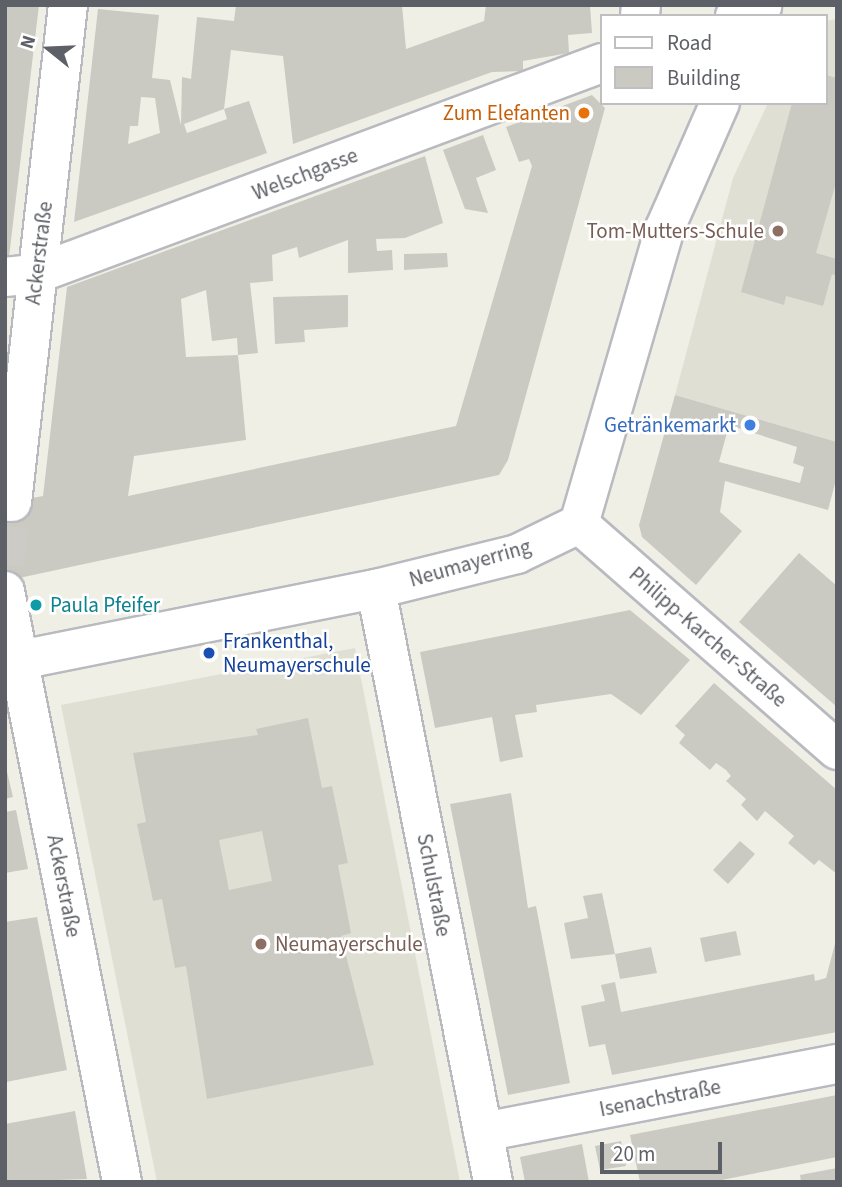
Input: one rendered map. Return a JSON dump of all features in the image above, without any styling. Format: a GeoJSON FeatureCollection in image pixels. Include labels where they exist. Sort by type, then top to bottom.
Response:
{"type":"FeatureCollection","features":[{"type":"Feature","properties":{"kind":"street","name":"Ackerstraße"},"geometry":{"type":"LineString","coordinates":[[12,502],[21,276],[68,5]]}},
{"type":"Feature","properties":{"kind":"street"},"geometry":{"type":"LineString","coordinates":[[740,14],[762,6]]}},
{"type":"Feature","properties":{"kind":"street","name":"Welschgasse"},"geometry":{"type":"LineString","coordinates":[[21,276],[600,63]]}},
{"type":"Feature","properties":{"kind":"street"},"geometry":{"type":"LineString","coordinates":[[579,523],[665,228],[719,105]]}},
{"type":"Feature","properties":{"kind":"street","name":"Neumayerring"},"geometry":{"type":"LineString","coordinates":[[12,661],[376,589],[517,554],[579,523]]}},
{"type":"Feature","properties":{"kind":"street","name":"Philipp-Karcher-Straße"},"geometry":{"type":"LineString","coordinates":[[579,523],[837,750]]}},
{"type":"Feature","properties":{"kind":"street","name":"Schulstraße"},"geometry":{"type":"LineString","coordinates":[[376,589],[493,1182]]}},
{"type":"Feature","properties":{"kind":"street","name":"Ackerstraße"},"geometry":{"type":"LineString","coordinates":[[7,604],[12,661],[122,1182]]}},
{"type":"Feature","properties":{"kind":"street","name":"Isenachstraße"},"geometry":{"type":"LineString","coordinates":[[483,1132],[837,1064]]}},
{"type":"Feature","properties":{"kind":"shaded area","name":"Tom-Mutters-Schule"},"geometry":{"type":"Polygon","coordinates":[[[837,19],[837,442],[675,395],[733,178],[767,105],[828,105],[828,21],[837,19]]]}},
{"type":"Feature","properties":{"kind":"shaded area","name":"Neumayerschule"},"geometry":{"type":"Polygon","coordinates":[[[355,648],[460,1182],[157,1182],[61,705],[355,648]]]}},
{"type":"Feature","properties":{"kind":"building"},"geometry":{"type":"Polygon","coordinates":[[[5,5],[39,5],[9,257],[5,257],[5,5]]]}},
{"type":"Feature","properties":{"kind":"building"},"geometry":{"type":"Polygon","coordinates":[[[236,5],[402,5],[406,49],[484,21],[486,5],[590,5],[592,33],[568,35],[569,53],[523,61],[523,71],[492,72],[293,144],[283,56],[231,50],[224,109],[249,101],[267,153],[74,222],[98,9],[159,15],[152,78],[170,80],[181,125],[182,77],[191,79],[197,17],[234,21],[236,5]],[[141,97],[138,126],[130,126],[128,144],[160,133],[155,98],[141,97]],[[224,109],[184,124],[187,133],[227,119],[224,109]]]}},
{"type":"Feature","properties":{"kind":"building"},"geometry":{"type":"Polygon","coordinates":[[[828,76],[837,78],[837,179],[816,253],[837,259],[837,276],[832,274],[823,306],[786,296],[784,305],[741,292],[791,105],[828,105],[828,76]]]}},
{"type":"Feature","properties":{"kind":"building"},"geometry":{"type":"Polygon","coordinates":[[[592,95],[605,108],[508,460],[499,475],[5,581],[5,503],[43,496],[67,287],[425,156],[443,223],[405,238],[376,239],[377,251],[392,250],[393,270],[348,273],[348,240],[299,258],[297,247],[272,255],[273,281],[250,283],[258,353],[238,355],[246,440],[134,456],[128,496],[456,426],[532,166],[529,159],[519,162],[506,127],[592,95]],[[206,290],[181,299],[186,357],[238,355],[237,338],[212,341],[206,290]]]}},
{"type":"Feature","properties":{"kind":"building"},"geometry":{"type":"Polygon","coordinates":[[[483,135],[496,170],[476,178],[488,213],[465,209],[443,150],[483,135]]]}},
{"type":"Feature","properties":{"kind":"building"},"geometry":{"type":"Polygon","coordinates":[[[447,253],[448,267],[404,270],[404,254],[447,253]]]}},
{"type":"Feature","properties":{"kind":"building"},"geometry":{"type":"Polygon","coordinates":[[[348,295],[348,327],[304,330],[305,342],[275,344],[273,297],[348,295]]]}},
{"type":"Feature","properties":{"kind":"building"},"geometry":{"type":"Polygon","coordinates":[[[675,395],[837,442],[837,476],[828,510],[725,481],[720,512],[742,531],[696,585],[642,537],[639,525],[675,395]],[[729,425],[719,462],[800,483],[804,467],[793,463],[797,447],[729,425]]]}},
{"type":"Feature","properties":{"kind":"building"},"geometry":{"type":"Polygon","coordinates":[[[799,553],[837,586],[837,707],[739,622],[799,553]]]}},
{"type":"Feature","properties":{"kind":"building"},"geometry":{"type":"Polygon","coordinates":[[[630,610],[690,660],[641,715],[611,694],[536,705],[537,712],[515,715],[523,757],[500,762],[492,717],[435,728],[420,652],[630,610]]]}},
{"type":"Feature","properties":{"kind":"building"},"geometry":{"type":"Polygon","coordinates":[[[714,683],[837,790],[837,874],[819,860],[814,865],[788,843],[794,836],[765,811],[757,821],[741,805],[746,799],[726,781],[731,776],[726,770],[716,763],[710,770],[679,743],[685,735],[675,726],[714,683]]]}},
{"type":"Feature","properties":{"kind":"building"},"geometry":{"type":"Polygon","coordinates":[[[308,718],[322,788],[332,786],[348,863],[338,865],[351,933],[341,936],[374,1065],[207,1099],[186,966],[175,968],[162,899],[153,901],[137,824],[146,822],[133,753],[258,735],[256,729],[308,718]],[[262,831],[219,840],[229,890],[272,881],[262,831]]]}},
{"type":"Feature","properties":{"kind":"building"},"geometry":{"type":"Polygon","coordinates":[[[5,763],[13,797],[5,799],[5,763]]]}},
{"type":"Feature","properties":{"kind":"building"},"geometry":{"type":"Polygon","coordinates":[[[511,793],[528,908],[536,906],[570,1083],[508,1095],[450,804],[511,793]]]}},
{"type":"Feature","properties":{"kind":"building"},"geometry":{"type":"Polygon","coordinates":[[[16,810],[28,869],[5,873],[5,812],[16,810]]]}},
{"type":"Feature","properties":{"kind":"building"},"geometry":{"type":"Polygon","coordinates":[[[740,841],[755,854],[728,884],[713,870],[740,841]]]}},
{"type":"Feature","properties":{"kind":"building"},"geometry":{"type":"Polygon","coordinates":[[[602,893],[615,954],[571,959],[564,923],[588,918],[583,896],[602,893]]]}},
{"type":"Feature","properties":{"kind":"building"},"geometry":{"type":"Polygon","coordinates":[[[37,917],[67,1070],[6,1082],[5,922],[37,917]]]}},
{"type":"Feature","properties":{"kind":"building"},"geometry":{"type":"Polygon","coordinates":[[[736,931],[741,955],[705,962],[700,938],[736,931]]]}},
{"type":"Feature","properties":{"kind":"building"},"geometry":{"type":"Polygon","coordinates":[[[837,936],[837,1032],[612,1075],[605,1044],[589,1047],[581,1006],[605,1001],[601,985],[615,982],[621,1012],[814,974],[815,981],[826,978],[837,936]]]}},
{"type":"Feature","properties":{"kind":"building"},"geometry":{"type":"Polygon","coordinates":[[[651,947],[657,973],[620,979],[615,954],[651,947]]]}},
{"type":"Feature","properties":{"kind":"building"},"geometry":{"type":"Polygon","coordinates":[[[837,1095],[837,1157],[712,1182],[640,1182],[630,1135],[837,1095]]]}},
{"type":"Feature","properties":{"kind":"building"},"geometry":{"type":"Polygon","coordinates":[[[75,1111],[87,1179],[5,1182],[5,1124],[75,1111]]]}},
{"type":"Feature","properties":{"kind":"building"},"geometry":{"type":"Polygon","coordinates":[[[621,1141],[626,1166],[600,1170],[595,1146],[621,1141]]]}},
{"type":"Feature","properties":{"kind":"building"},"geometry":{"type":"Polygon","coordinates":[[[582,1144],[589,1182],[525,1182],[520,1157],[582,1144]]]}},
{"type":"Feature","properties":{"kind":"building"},"geometry":{"type":"Polygon","coordinates":[[[837,1168],[837,1182],[801,1182],[800,1175],[837,1168]]]}},
{"type":"Feature","properties":{"kind":"tunnel"},"geometry":{"type":"LineString","coordinates":[[5,564],[12,502]]}},
{"type":"Feature","properties":{"kind":"place","name":"Zum Elefanten"},"geometry":{"type":"Point","coordinates":[584,113]}},
{"type":"Feature","properties":{"kind":"place","name":"Tom-Mutters-Schule"},"geometry":{"type":"Point","coordinates":[778,231]}},
{"type":"Feature","properties":{"kind":"place","name":"Getränkemarkt"},"geometry":{"type":"Point","coordinates":[750,425]}},
{"type":"Feature","properties":{"kind":"place","name":"Paula Pfeifer"},"geometry":{"type":"Point","coordinates":[36,605]}},
{"type":"Feature","properties":{"kind":"place","name":"Frankenthal, Neumayerschule"},"geometry":{"type":"Point","coordinates":[209,653]}},
{"type":"Feature","properties":{"kind":"place","name":"Neumayerschule"},"geometry":{"type":"Point","coordinates":[261,944]}}]}
